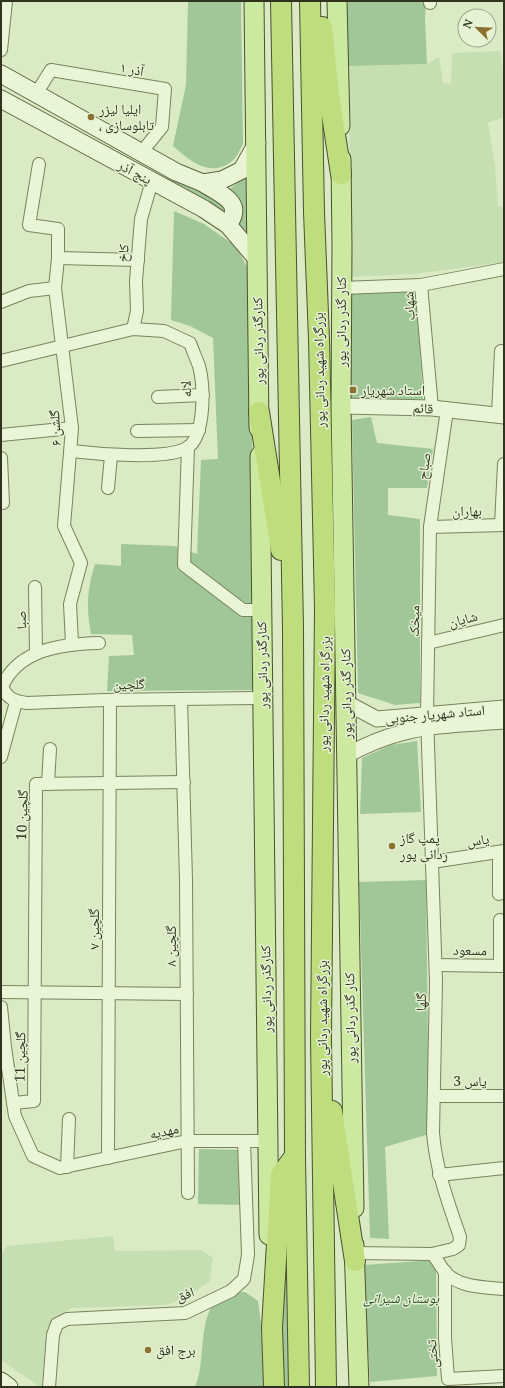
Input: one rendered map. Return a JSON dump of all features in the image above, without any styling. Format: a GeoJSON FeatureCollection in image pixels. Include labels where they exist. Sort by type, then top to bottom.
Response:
{"type":"FeatureCollection","features":[{"type":"Feature","properties":{"kind":"highway","name":"بزرگراه شهید ردانی پور"},"geometry":{"type":"LineString","coordinates":[[282,1],[293,627],[295,1156],[299,1387]]}},
{"type":"Feature","properties":{"kind":"highway","name":"بزرگراه شهید ردانی پور"},"geometry":{"type":"LineString","coordinates":[[310,1],[314,212],[319,339],[325,608],[321,1038],[326,1387]]}},
{"type":"Feature","properties":{"kind":"highway"},"geometry":{"type":"LineString","coordinates":[[319,1],[329,95],[341,174]]}},
{"type":"Feature","properties":{"kind":"highway"},"geometry":{"type":"LineString","coordinates":[[259,412],[293,627]]}},
{"type":"Feature","properties":{"kind":"highway"},"geometry":{"type":"LineString","coordinates":[[321,1038],[354,1257]]}},
{"type":"Feature","properties":{"kind":"highway"},"geometry":{"type":"LineString","coordinates":[[274,1387],[272,1328],[280,1175],[295,1156]]}},
{"type":"Feature","properties":{"kind":"main road","name":"کنارگذر ردانی پور"},"geometry":{"type":"LineString","coordinates":[[254,1],[257,143],[268,1141],[272,1328]]}},
{"type":"Feature","properties":{"kind":"main road","name":"کنار گذر ردانی پور"},"geometry":{"type":"LineString","coordinates":[[337,1],[341,174],[341,406],[347,703],[349,1014],[354,1257],[359,1387]]}},
{"type":"Feature","properties":{"kind":"main road","name":"پنج آذر"},"geometry":{"type":"LineString","coordinates":[[1,74],[176,172],[203,183],[232,202],[235,210],[234,217],[228,225]]}},
{"type":"Feature","properties":{"kind":"main road","name":"پنج آذر"},"geometry":{"type":"LineString","coordinates":[[1,99],[204,209],[228,225],[258,259]]}},
{"type":"Feature","properties":{"kind":"main road"},"geometry":{"type":"LineString","coordinates":[[203,183],[222,180],[242,170],[257,143]]}},
{"type":"Feature","properties":{"kind":"main road"},"geometry":{"type":"LineString","coordinates":[[1,1381],[9,1387]]}},
{"type":"Feature","properties":{"kind":"street"},"geometry":{"type":"LineString","coordinates":[[1,50],[6,1]]}},
{"type":"Feature","properties":{"kind":"street","name":"آذر ۱"},"geometry":{"type":"LineString","coordinates":[[36,94],[51,70],[165,90],[162,126],[141,153]]}},
{"type":"Feature","properties":{"kind":"street","name":"گلشن ۶"},"geometry":{"type":"LineString","coordinates":[[39,164],[29,225],[58,229],[58,258],[55,288],[60,345],[72,428],[64,526],[81,563],[70,604],[72,643]]}},
{"type":"Feature","properties":{"kind":"street","name":"کاخ"},"geometry":{"type":"LineString","coordinates":[[133,329],[137,311],[136,281],[141,218],[152,181]]}},
{"type":"Feature","properties":{"kind":"street"},"geometry":{"type":"LineString","coordinates":[[58,258],[138,260]]}},
{"type":"Feature","properties":{"kind":"street","name":"شهاب"},"geometry":{"type":"LineString","coordinates":[[432,408],[421,285],[504,269]]}},
{"type":"Feature","properties":{"kind":"street"},"geometry":{"type":"LineString","coordinates":[[341,288],[421,285]]}},
{"type":"Feature","properties":{"kind":"street"},"geometry":{"type":"LineString","coordinates":[[1,302],[29,291],[55,288]]}},
{"type":"Feature","properties":{"kind":"street","name":"لاله"},"geometry":{"type":"LineString","coordinates":[[1,361],[60,345],[133,329],[164,330],[190,343],[199,367],[203,395],[199,430],[188,447]]}},
{"type":"Feature","properties":{"kind":"street"},"geometry":{"type":"LineString","coordinates":[[501,416],[502,351]]}},
{"type":"Feature","properties":{"kind":"street"},"geometry":{"type":"LineString","coordinates":[[158,396],[203,395]]}},
{"type":"Feature","properties":{"kind":"street","name":"قائم"},"geometry":{"type":"LineString","coordinates":[[341,406],[432,408],[501,416]]}},
{"type":"Feature","properties":{"kind":"street","name":"صباح"},"geometry":{"type":"LineString","coordinates":[[430,527],[447,410]]}},
{"type":"Feature","properties":{"kind":"street"},"geometry":{"type":"LineString","coordinates":[[1,435],[72,428]]}},
{"type":"Feature","properties":{"kind":"street"},"geometry":{"type":"LineString","coordinates":[[137,431],[199,430]]}},
{"type":"Feature","properties":{"kind":"street"},"geometry":{"type":"LineString","coordinates":[[71,451],[111,456],[174,453],[188,447],[184,566],[243,610],[262,610]]}},
{"type":"Feature","properties":{"kind":"street"},"geometry":{"type":"LineString","coordinates":[[108,488],[111,456]]}},
{"type":"Feature","properties":{"kind":"street"},"geometry":{"type":"LineString","coordinates":[[1,458],[3,503]]}},
{"type":"Feature","properties":{"kind":"street"},"geometry":{"type":"LineString","coordinates":[[502,525],[504,464]]}},
{"type":"Feature","properties":{"kind":"street","name":"بهاران"},"geometry":{"type":"LineString","coordinates":[[430,527],[502,525]]}},
{"type":"Feature","properties":{"kind":"street","name":"میخک"},"geometry":{"type":"LineString","coordinates":[[428,721],[430,527]]}},
{"type":"Feature","properties":{"kind":"street","name":"صبا"},"geometry":{"type":"LineString","coordinates":[[35,587],[36,652]]}},
{"type":"Feature","properties":{"kind":"street","name":"شایان"},"geometry":{"type":"LineString","coordinates":[[428,643],[504,625]]}},
{"type":"Feature","properties":{"kind":"street"},"geometry":{"type":"LineString","coordinates":[[1,757],[16,702],[7,696],[2,687],[7,675],[16,666],[36,652],[72,643],[99,643]]}},
{"type":"Feature","properties":{"kind":"street","name":"گلچین"},"geometry":{"type":"LineString","coordinates":[[16,702],[263,698]]}},
{"type":"Feature","properties":{"kind":"street","name":"گلچین ۸"},"geometry":{"type":"LineString","coordinates":[[181,699],[184,782],[188,1193]]}},
{"type":"Feature","properties":{"kind":"street","name":"گلچین ۷"},"geometry":{"type":"LineString","coordinates":[[108,1158],[110,993],[110,700]]}},
{"type":"Feature","properties":{"kind":"street","name":"استاد شهریار جنوبی"},"geometry":{"type":"LineString","coordinates":[[347,703],[377,719],[504,721]]}},
{"type":"Feature","properties":{"kind":"street","name":"استاد شهریار جنوبی"},"geometry":{"type":"LineString","coordinates":[[347,755],[370,744],[402,733],[428,721],[504,708]]}},
{"type":"Feature","properties":{"kind":"street","name":"گلها"},"geometry":{"type":"LineString","coordinates":[[428,721],[436,965],[435,1096],[433,1133],[435,1158],[439,1175],[460,1237],[459,1244],[453,1249],[432,1254]]}},
{"type":"Feature","properties":{"kind":"street"},"geometry":{"type":"LineString","coordinates":[[48,784],[50,749]]}},
{"type":"Feature","properties":{"kind":"street","name":"گلچین 10"},"geometry":{"type":"LineString","coordinates":[[35,993],[36,784],[184,782]]}},
{"type":"Feature","properties":{"kind":"street"},"geometry":{"type":"LineString","coordinates":[[499,894],[501,852]]}},
{"type":"Feature","properties":{"kind":"street","name":"یاس"},"geometry":{"type":"LineString","coordinates":[[432,862],[501,852]]}},
{"type":"Feature","properties":{"kind":"street"},"geometry":{"type":"LineString","coordinates":[[500,920],[502,966]]}},
{"type":"Feature","properties":{"kind":"street","name":"مسعود"},"geometry":{"type":"LineString","coordinates":[[436,965],[502,966]]}},
{"type":"Feature","properties":{"kind":"street"},"geometry":{"type":"LineString","coordinates":[[1,992],[186,994]]}},
{"type":"Feature","properties":{"kind":"street","name":"گلچین 11"},"geometry":{"type":"LineString","coordinates":[[13,1103],[34,1101],[35,993]]}},
{"type":"Feature","properties":{"kind":"street","name":"مهدیه"},"geometry":{"type":"LineString","coordinates":[[1,1007],[3,1047],[15,1116],[33,1156],[60,1168],[187,1141],[268,1141]]}},
{"type":"Feature","properties":{"kind":"street","name":"یاس 3"},"geometry":{"type":"LineString","coordinates":[[435,1096],[504,1096]]}},
{"type":"Feature","properties":{"kind":"street"},"geometry":{"type":"LineString","coordinates":[[67,1167],[69,1119]]}},
{"type":"Feature","properties":{"kind":"street","name":"افق"},"geometry":{"type":"LineString","coordinates":[[49,1387],[53,1335],[57,1324],[62,1321],[66,1319],[185,1313],[231,1291],[244,1279],[248,1255],[244,1141]]}},
{"type":"Feature","properties":{"kind":"street"},"geometry":{"type":"LineString","coordinates":[[439,1175],[504,1168]]}},
{"type":"Feature","properties":{"kind":"street"},"geometry":{"type":"LineString","coordinates":[[354,1257],[432,1254],[438,1259],[445,1271],[454,1279],[466,1284],[504,1289]]}},
{"type":"Feature","properties":{"kind":"street","name":"تختی"},"geometry":{"type":"LineString","coordinates":[[445,1271],[445,1338],[448,1379],[504,1376]]}},
{"type":"Feature","properties":{"kind":"green space"},"geometry":{"type":"Polygon","coordinates":[[[188,1],[241,1],[243,144],[233,161],[215,168],[207,168],[200,165],[186,157],[173,146],[186,85],[188,1]]]}},
{"type":"Feature","properties":{"kind":"green space"},"geometry":{"type":"Polygon","coordinates":[[[344,1],[426,1],[425,18],[427,64],[349,66],[344,1]]]}},
{"type":"Feature","properties":{"kind":"green space"},"geometry":{"type":"Polygon","coordinates":[[[500,51],[504,75],[504,117],[488,123],[495,165],[498,206],[504,207],[504,262],[415,274],[350,277],[349,66],[427,64],[439,57],[443,83],[451,84],[452,53],[500,51]]]}},
{"type":"Feature","properties":{"kind":"green space"},"geometry":{"type":"Polygon","coordinates":[[[248,172],[251,243],[168,184],[168,179],[172,179],[194,189],[212,194],[229,189],[248,172]]]}},
{"type":"Feature","properties":{"kind":"green space"},"geometry":{"type":"Polygon","coordinates":[[[174,211],[204,224],[237,247],[251,276],[254,690],[107,691],[109,656],[134,655],[132,635],[91,634],[88,615],[88,599],[90,582],[95,564],[121,566],[121,544],[174,546],[197,554],[201,460],[218,459],[213,338],[190,326],[171,320],[174,211]]]}},
{"type":"Feature","properties":{"kind":"green space"},"geometry":{"type":"Polygon","coordinates":[[[416,284],[423,399],[346,400],[348,291],[416,284]]]}},
{"type":"Feature","properties":{"kind":"green space"},"geometry":{"type":"Polygon","coordinates":[[[371,417],[377,443],[433,449],[427,488],[388,488],[388,515],[420,519],[420,703],[395,705],[358,693],[352,420],[371,417]]]}},
{"type":"Feature","properties":{"kind":"green space"},"geometry":{"type":"Polygon","coordinates":[[[417,741],[421,812],[360,814],[362,758],[391,745],[417,741]]]}},
{"type":"Feature","properties":{"kind":"green space"},"geometry":{"type":"Polygon","coordinates":[[[426,880],[429,1134],[385,1147],[389,1239],[370,1238],[359,882],[426,880]]]}},
{"type":"Feature","properties":{"kind":"green space"},"geometry":{"type":"Polygon","coordinates":[[[199,1149],[246,1150],[245,1205],[198,1204],[199,1149]]]}},
{"type":"Feature","properties":{"kind":"green space"},"geometry":{"type":"Polygon","coordinates":[[[284,1226],[293,1228],[298,1387],[282,1387],[282,1269],[284,1226]]]}},
{"type":"Feature","properties":{"kind":"green space"},"geometry":{"type":"Polygon","coordinates":[[[113,1236],[115,1251],[201,1250],[213,1258],[210,1281],[186,1298],[166,1305],[72,1308],[57,1317],[54,1340],[45,1352],[42,1387],[40,1387],[1,1360],[1,1255],[7,1246],[113,1236]]]}},
{"type":"Feature","properties":{"kind":"green space","name":"بوستان شیرانی"},"geometry":{"type":"Polygon","coordinates":[[[436,1260],[437,1376],[370,1382],[363,1265],[436,1260]]]}},
{"type":"Feature","properties":{"kind":"green space"},"geometry":{"type":"Polygon","coordinates":[[[245,1292],[258,1301],[261,1323],[264,1387],[195,1387],[199,1376],[206,1320],[211,1308],[218,1299],[229,1293],[245,1292]]]}},
{"type":"Feature","properties":{"kind":"place","name":"ایلیا لیزر ، تابلوسازی"},"geometry":{"type":"Point","coordinates":[91,117]}},
{"type":"Feature","properties":{"kind":"place","name":"استاد شهریار"},"geometry":{"type":"Point","coordinates":[353,390]}},
{"type":"Feature","properties":{"kind":"place","name":"پمپ گاز ردانی پور"},"geometry":{"type":"Point","coordinates":[392,846]}},
{"type":"Feature","properties":{"kind":"place","name":"برج افق"},"geometry":{"type":"Point","coordinates":[148,1350]}}]}
